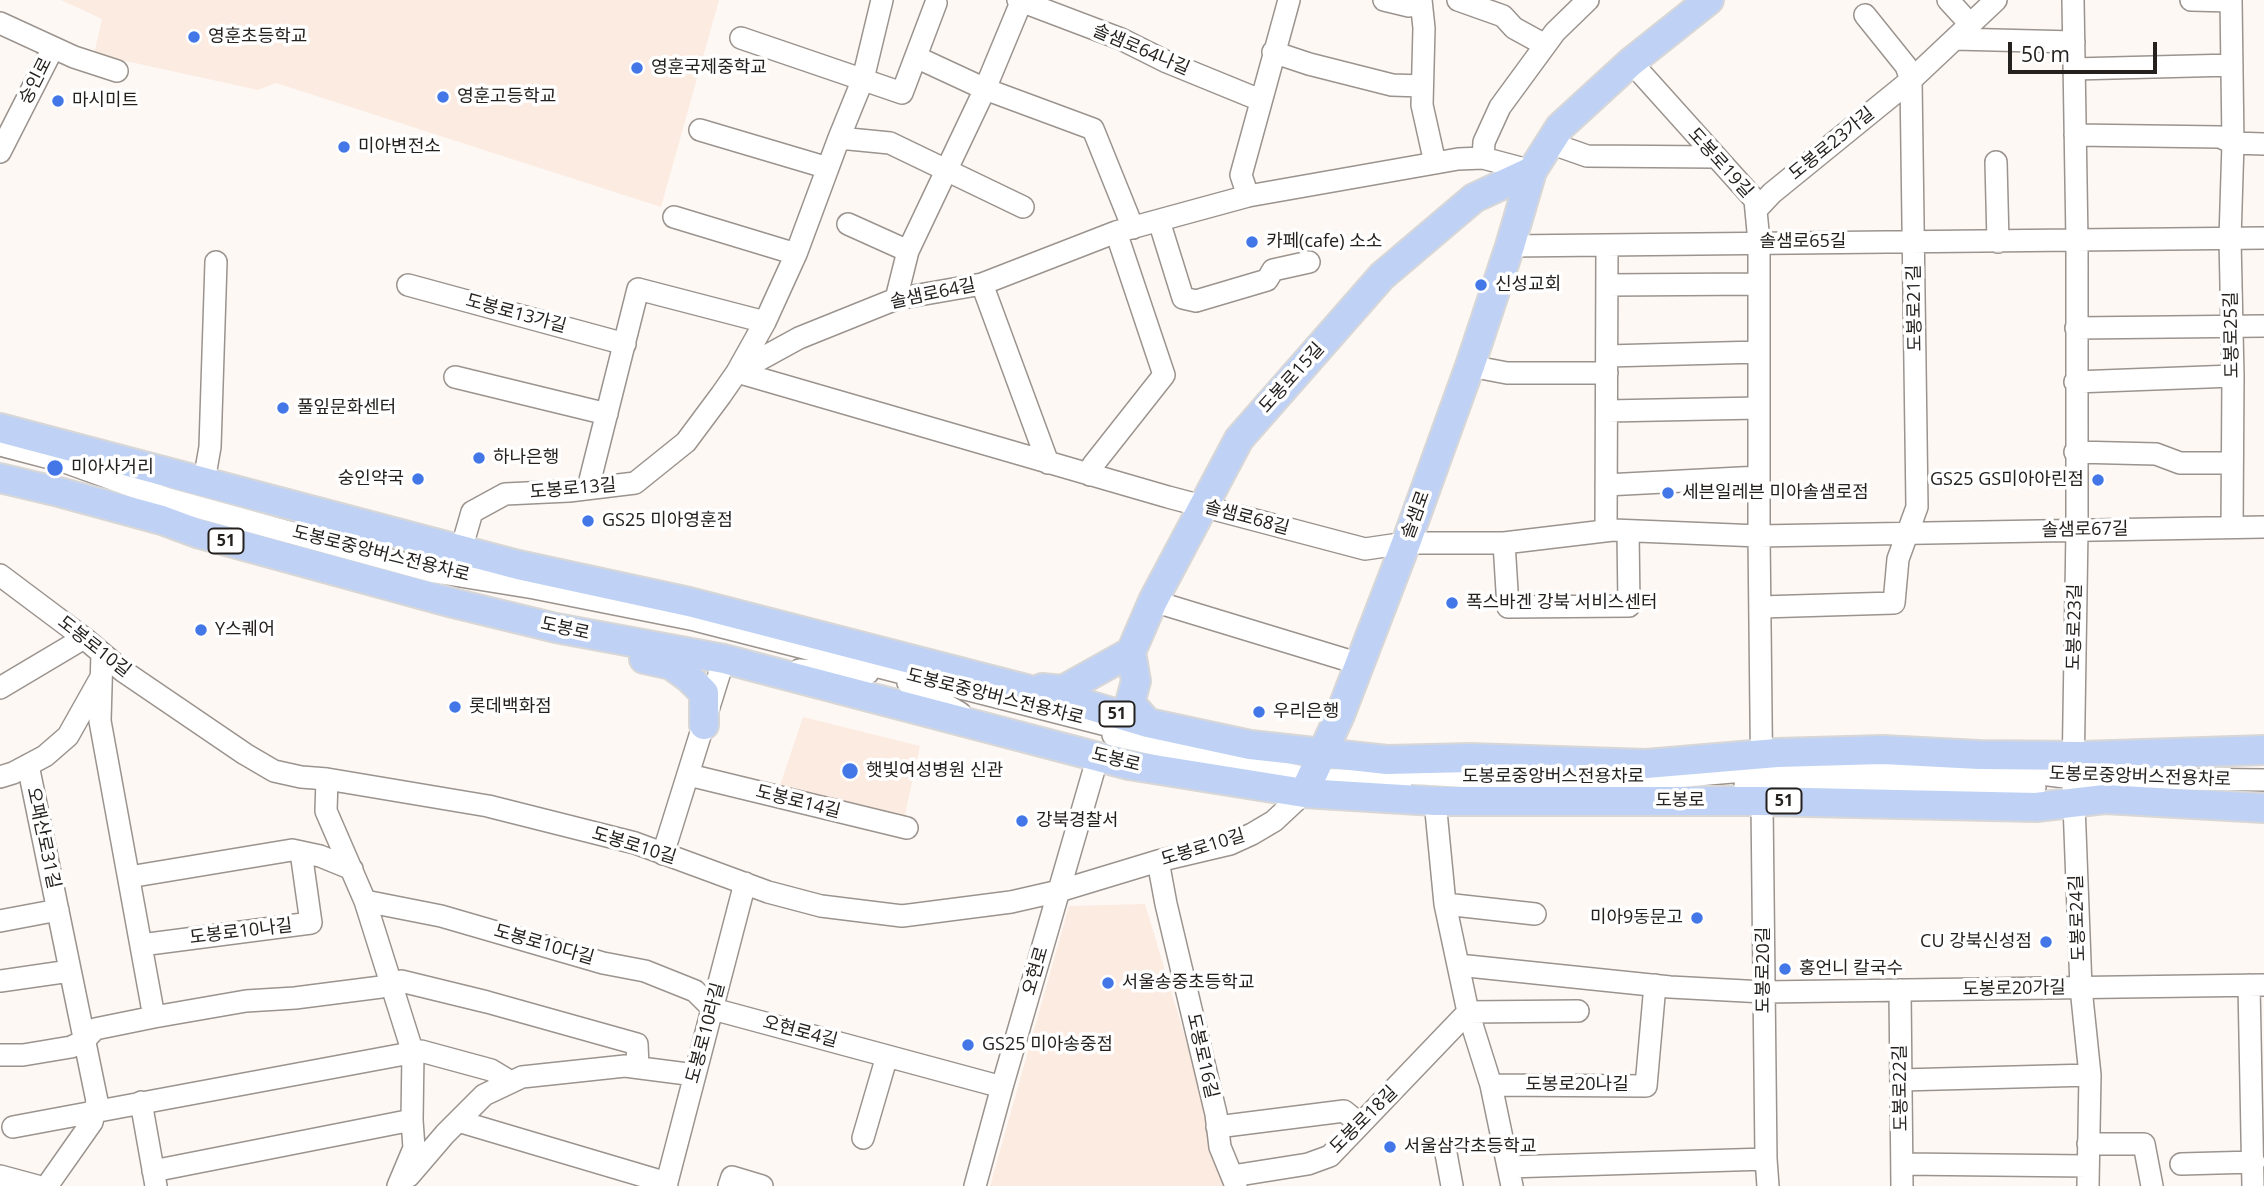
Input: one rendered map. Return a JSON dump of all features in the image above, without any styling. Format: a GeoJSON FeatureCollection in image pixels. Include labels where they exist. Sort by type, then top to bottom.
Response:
{"type":"FeatureCollection","features":[{"type":"Feature","properties":{"kind":"main road","name":"솔샘로"},"geometry":{"type":"LineString","coordinates":[[1314,772],[1360,664],[1406,544],[1470,366],[1532,171],[1560,127],[1631,62],[1709,0]]}},
{"type":"Feature","properties":{"kind":"main road","name":"도봉로15길"},"geometry":{"type":"LineString","coordinates":[[1131,652],[1153,601],[1239,439],[1382,276],[1474,198],[1532,171]]}},
{"type":"Feature","properties":{"kind":"main road","name":"도봉로"},"geometry":{"type":"LineString","coordinates":[[0,428],[518,565],[689,602],[963,672],[1019,695],[1118,714],[1250,745],[1314,772],[1435,801],[1763,777],[1883,750],[1979,755],[2074,781],[2105,799],[2264,808]]}},
{"type":"Feature","properties":{"kind":"main road","name":"도봉로"},"geometry":{"type":"LineString","coordinates":[[0,478],[162,520],[197,533],[471,608],[556,628],[724,659],[1157,770],[1314,772],[1387,760],[1470,758],[1646,764],[2036,807],[2074,781],[2264,750]]}},
{"type":"Feature","properties":{"kind":"main road"},"geometry":{"type":"LineString","coordinates":[[471,608],[550,636],[670,665],[704,693],[704,725]]}},
{"type":"Feature","properties":{"kind":"main road"},"geometry":{"type":"LineString","coordinates":[[1019,695],[1063,690],[1131,652],[1136,681],[1130,703],[1148,723]]}},
{"type":"Feature","properties":{"kind":"street","name":"도봉로13길"},"geometry":{"type":"LineString","coordinates":[[461,550],[472,512],[505,494],[635,483],[686,442],[737,372],[765,322],[796,254],[863,79],[882,0]]}},
{"type":"Feature","properties":{"kind":"street"},"geometry":{"type":"LineString","coordinates":[[1248,196],[1241,175],[1289,0]]}},
{"type":"Feature","properties":{"kind":"street"},"geometry":{"type":"LineString","coordinates":[[1384,0],[1409,6],[1419,0],[1424,28],[1422,105],[1435,163]]}},
{"type":"Feature","properties":{"kind":"street"},"geometry":{"type":"LineString","coordinates":[[1458,0],[1503,16],[1514,29],[1545,45]]}},
{"type":"Feature","properties":{"kind":"street"},"geometry":{"type":"LineString","coordinates":[[1483,158],[1483,142],[1500,107],[1545,45],[1588,0]]}},
{"type":"Feature","properties":{"kind":"street"},"geometry":{"type":"LineString","coordinates":[[1948,0],[1970,24]]}},
{"type":"Feature","properties":{"kind":"street","name":"도봉로23가길"},"geometry":{"type":"LineString","coordinates":[[1756,210],[1772,193],[1911,80],[1996,0]]}},
{"type":"Feature","properties":{"kind":"street","name":"도봉로23길"},"geometry":{"type":"LineString","coordinates":[[2073,0],[2077,241],[2074,781]]}},
{"type":"Feature","properties":{"kind":"street"},"geometry":{"type":"LineString","coordinates":[[2191,0],[2231,0]]}},
{"type":"Feature","properties":{"kind":"street","name":"도봉로25길"},"geometry":{"type":"LineString","coordinates":[[2231,0],[2232,527]]}},
{"type":"Feature","properties":{"kind":"street"},"geometry":{"type":"LineString","coordinates":[[896,299],[908,251],[985,89],[1021,1]]}},
{"type":"Feature","properties":{"kind":"street","name":"솔샘로64나길"},"geometry":{"type":"LineString","coordinates":[[1021,1],[1121,39],[1167,62],[1260,100]]}},
{"type":"Feature","properties":{"kind":"street"},"geometry":{"type":"LineString","coordinates":[[741,38],[902,93],[936,3]]}},
{"type":"Feature","properties":{"kind":"street"},"geometry":{"type":"LineString","coordinates":[[1865,15],[1906,66],[1911,80]]}},
{"type":"Feature","properties":{"kind":"street","name":"숭인로"},"geometry":{"type":"LineString","coordinates":[[0,23],[53,48],[117,71]]}},
{"type":"Feature","properties":{"kind":"street"},"geometry":{"type":"LineString","coordinates":[[1955,39],[2074,42]]}},
{"type":"Feature","properties":{"kind":"street","name":"숭인로"},"geometry":{"type":"LineString","coordinates":[[0,152],[53,48]]}},
{"type":"Feature","properties":{"kind":"street"},"geometry":{"type":"LineString","coordinates":[[1273,52],[1392,85],[1422,86]]}},
{"type":"Feature","properties":{"kind":"street"},"geometry":{"type":"LineString","coordinates":[[916,57],[985,89],[1093,128],[1125,230],[1164,375],[1093,465],[1090,475]]}},
{"type":"Feature","properties":{"kind":"street","name":"도봉로19길"},"geometry":{"type":"LineString","coordinates":[[1631,62],[1755,200],[1759,242],[1759,536],[1763,777]]}},
{"type":"Feature","properties":{"kind":"street"},"geometry":{"type":"LineString","coordinates":[[2074,69],[2232,65]]}},
{"type":"Feature","properties":{"kind":"street","name":"도봉로21길"},"geometry":{"type":"LineString","coordinates":[[1906,534],[1917,507],[1911,80]]}},
{"type":"Feature","properties":{"kind":"street"},"geometry":{"type":"LineString","coordinates":[[700,130],[828,168]]}},
{"type":"Feature","properties":{"kind":"street"},"geometry":{"type":"LineString","coordinates":[[2075,135],[2220,137],[2233,144],[2264,144]]}},
{"type":"Feature","properties":{"kind":"street"},"geometry":{"type":"LineString","coordinates":[[839,138],[890,143],[1023,207]]}},
{"type":"Feature","properties":{"kind":"street"},"geometry":{"type":"LineString","coordinates":[[1550,143],[1587,156],[1716,157]]}},
{"type":"Feature","properties":{"kind":"street","name":"솔샘로64길"},"geometry":{"type":"LineString","coordinates":[[737,372],[799,338],[896,299],[982,284],[1125,230],[1248,196],[1435,163],[1483,158],[1532,171]]}},
{"type":"Feature","properties":{"kind":"street"},"geometry":{"type":"LineString","coordinates":[[1996,162],[1998,242]]}},
{"type":"Feature","properties":{"kind":"street"},"geometry":{"type":"LineString","coordinates":[[674,217],[796,254]]}},
{"type":"Feature","properties":{"kind":"street"},"geometry":{"type":"LineString","coordinates":[[1159,220],[1183,298],[1196,301],[1267,280],[1273,270],[1309,262]]}},
{"type":"Feature","properties":{"kind":"street"},"geometry":{"type":"LineString","coordinates":[[848,224],[908,251]]}},
{"type":"Feature","properties":{"kind":"street","name":"솔샘로65길"},"geometry":{"type":"LineString","coordinates":[[1510,246],[2264,238]]}},
{"type":"Feature","properties":{"kind":"street"},"geometry":{"type":"LineString","coordinates":[[1606,530],[1607,245]]}},
{"type":"Feature","properties":{"kind":"street"},"geometry":{"type":"LineString","coordinates":[[204,481],[210,447],[216,262]]}},
{"type":"Feature","properties":{"kind":"street"},"geometry":{"type":"LineString","coordinates":[[982,284],[1048,463]]}},
{"type":"Feature","properties":{"kind":"street"},"geometry":{"type":"LineString","coordinates":[[1607,285],[1759,284]]}},
{"type":"Feature","properties":{"kind":"street","name":"도봉로13가길"},"geometry":{"type":"LineString","coordinates":[[408,285],[625,344]]}},
{"type":"Feature","properties":{"kind":"street"},"geometry":{"type":"LineString","coordinates":[[588,488],[638,289],[765,322]]}},
{"type":"Feature","properties":{"kind":"street"},"geometry":{"type":"LineString","coordinates":[[2076,328],[2264,326]]}},
{"type":"Feature","properties":{"kind":"street"},"geometry":{"type":"LineString","coordinates":[[1470,366],[1507,373],[1759,352]]}},
{"type":"Feature","properties":{"kind":"street","name":"솔샘로68길"},"geometry":{"type":"LineString","coordinates":[[737,372],[1090,475],[1365,549],[1406,544]]}},
{"type":"Feature","properties":{"kind":"street"},"geometry":{"type":"LineString","coordinates":[[2075,382],[2233,376]]}},
{"type":"Feature","properties":{"kind":"street"},"geometry":{"type":"LineString","coordinates":[[455,377],[607,414]]}},
{"type":"Feature","properties":{"kind":"street"},"geometry":{"type":"LineString","coordinates":[[1607,411],[1759,408]]}},
{"type":"Feature","properties":{"kind":"street","name":"도봉로중앙버스전용차로"},"geometry":{"type":"LineString","coordinates":[[0,445],[65,462],[168,499],[435,572],[534,588],[695,620],[1019,695],[1059,714],[1192,747],[1314,772]]}},
{"type":"Feature","properties":{"kind":"street"},"geometry":{"type":"LineString","coordinates":[[2076,452],[2157,454],[2180,463],[2232,463]]}},
{"type":"Feature","properties":{"kind":"street"},"geometry":{"type":"LineString","coordinates":[[0,460],[41,468],[187,517],[431,579],[643,619],[782,650],[1104,733],[1314,772]]}},
{"type":"Feature","properties":{"kind":"street"},"geometry":{"type":"LineString","coordinates":[[1606,485],[1759,477]]}},
{"type":"Feature","properties":{"kind":"street","name":"솔샘로67길"},"geometry":{"type":"LineString","coordinates":[[1406,544],[1504,543],[1606,530],[1759,536],[2264,527]]}},
{"type":"Feature","properties":{"kind":"street"},"geometry":{"type":"LineString","coordinates":[[1504,543],[1508,607],[1629,606],[1628,531]]}},
{"type":"Feature","properties":{"kind":"street"},"geometry":{"type":"LineString","coordinates":[[1761,607],[1894,603],[1898,559],[1906,534]]}},
{"type":"Feature","properties":{"kind":"street","name":"도봉로10길"},"geometry":{"type":"LineString","coordinates":[[0,575],[145,686],[274,771],[488,806],[635,843],[745,883],[821,906],[902,916],[1011,902],[1059,891],[1230,844],[1252,834],[1274,821],[1294,804],[1314,772]]}},
{"type":"Feature","properties":{"kind":"street"},"geometry":{"type":"LineString","coordinates":[[1153,601],[1360,664]]}},
{"type":"Feature","properties":{"kind":"street"},"geometry":{"type":"LineString","coordinates":[[0,688],[84,638]]}},
{"type":"Feature","properties":{"kind":"street"},"geometry":{"type":"LineString","coordinates":[[102,653],[100,721],[154,1017]]}},
{"type":"Feature","properties":{"kind":"street"},"geometry":{"type":"LineString","coordinates":[[663,854],[724,659]]}},
{"type":"Feature","properties":{"kind":"street"},"geometry":{"type":"LineString","coordinates":[[751,666],[873,673]]}},
{"type":"Feature","properties":{"kind":"street"},"geometry":{"type":"LineString","coordinates":[[0,776],[46,755],[68,736],[101,677]]}},
{"type":"Feature","properties":{"kind":"street"},"geometry":{"type":"LineString","coordinates":[[908,683],[981,725]]}},
{"type":"Feature","properties":{"kind":"street"},"geometry":{"type":"LineString","coordinates":[[1059,714],[1118,714]]}},
{"type":"Feature","properties":{"kind":"street","name":"오현로"},"geometry":{"type":"LineString","coordinates":[[975,1186],[1098,756]]}},
{"type":"Feature","properties":{"kind":"street","name":"오패산로31길"},"geometry":{"type":"LineString","coordinates":[[28,765],[97,1101],[95,1110]]}},
{"type":"Feature","properties":{"kind":"street","name":"도봉로14길"},"geometry":{"type":"LineString","coordinates":[[689,775],[907,828]]}},
{"type":"Feature","properties":{"kind":"street","name":"도봉로20길"},"geometry":{"type":"LineString","coordinates":[[1763,777],[1768,1186]]}},
{"type":"Feature","properties":{"kind":"street"},"geometry":{"type":"LineString","coordinates":[[327,779],[326,811],[365,901],[413,1053],[414,1148],[400,1186]]}},
{"type":"Feature","properties":{"kind":"street","name":"도봉로중앙버스전용차로"},"geometry":{"type":"LineString","coordinates":[[2074,781],[2264,780]]}},
{"type":"Feature","properties":{"kind":"street"},"geometry":{"type":"LineString","coordinates":[[2074,781],[2264,790]]}},
{"type":"Feature","properties":{"kind":"street","name":"도봉로24길"},"geometry":{"type":"LineString","coordinates":[[1902,1164],[2088,1176],[2090,1075],[2081,988],[2074,781]]}},
{"type":"Feature","properties":{"kind":"street"},"geometry":{"type":"LineString","coordinates":[[1435,801],[1445,904],[1468,1012],[1491,1085],[1510,1176],[1766,1159]]}},
{"type":"Feature","properties":{"kind":"street"},"geometry":{"type":"LineString","coordinates":[[129,877],[292,850],[320,856],[352,869]]}},
{"type":"Feature","properties":{"kind":"street","name":"도봉로10나길"},"geometry":{"type":"LineString","coordinates":[[141,945],[311,923],[301,852]]}},
{"type":"Feature","properties":{"kind":"street","name":"도봉로16길"},"geometry":{"type":"LineString","coordinates":[[1158,862],[1220,1147],[1234,1181]]}},
{"type":"Feature","properties":{"kind":"street","name":"도봉로10라길"},"geometry":{"type":"LineString","coordinates":[[458,1121],[667,1184],[745,883]]}},
{"type":"Feature","properties":{"kind":"street","name":"도봉로10다길"},"geometry":{"type":"LineString","coordinates":[[365,901],[441,916],[603,962],[645,971],[695,991],[713,1009]]}},
{"type":"Feature","properties":{"kind":"street"},"geometry":{"type":"LineString","coordinates":[[1445,904],[1535,914]]}},
{"type":"Feature","properties":{"kind":"street","name":"오패산로31길"},"geometry":{"type":"LineString","coordinates":[[0,921],[58,910]]}},
{"type":"Feature","properties":{"kind":"street"},"geometry":{"type":"LineString","coordinates":[[1458,965],[1655,985],[1764,992]]}},
{"type":"Feature","properties":{"kind":"street"},"geometry":{"type":"LineString","coordinates":[[0,981],[70,971]]}},
{"type":"Feature","properties":{"kind":"street"},"geometry":{"type":"LineString","coordinates":[[0,1055],[23,1055],[71,1047],[85,1041],[95,1028],[154,1017],[246,1001],[354,991],[401,981],[488,1002],[637,1044],[638,1067]]}},
{"type":"Feature","properties":{"kind":"street","name":"도봉로20나길"},"geometry":{"type":"LineString","coordinates":[[1491,1085],[1646,1086],[1655,985]]}},
{"type":"Feature","properties":{"kind":"street"},"geometry":{"type":"LineString","coordinates":[[2253,1186],[2256,985]]}},
{"type":"Feature","properties":{"kind":"street","name":"도봉로20가길"},"geometry":{"type":"LineString","coordinates":[[1764,992],[2256,985]]}},
{"type":"Feature","properties":{"kind":"street","name":"도봉로22길"},"geometry":{"type":"LineString","coordinates":[[1900,990],[1902,1186]]}},
{"type":"Feature","properties":{"kind":"street","name":"오현로4길"},"geometry":{"type":"LineString","coordinates":[[713,1009],[1002,1087]]}},
{"type":"Feature","properties":{"kind":"street"},"geometry":{"type":"LineString","coordinates":[[1468,1012],[1578,1011]]}},
{"type":"Feature","properties":{"kind":"street","name":"도봉로18길"},"geometry":{"type":"LineString","coordinates":[[1234,1181],[1308,1164],[1330,1156],[1468,1012]]}},
{"type":"Feature","properties":{"kind":"street"},"geometry":{"type":"LineString","coordinates":[[13,1127],[421,1051],[491,1070],[511,1082]]}},
{"type":"Feature","properties":{"kind":"street"},"geometry":{"type":"LineString","coordinates":[[863,1138],[887,1056]]}},
{"type":"Feature","properties":{"kind":"street"},"geometry":{"type":"LineString","coordinates":[[400,1186],[484,1095],[522,1077],[625,1066],[695,1075]]}},
{"type":"Feature","properties":{"kind":"street"},"geometry":{"type":"LineString","coordinates":[[1901,1080],[2090,1075]]}},
{"type":"Feature","properties":{"kind":"street"},"geometry":{"type":"LineString","coordinates":[[141,1102],[155,1178],[412,1121]]}},
{"type":"Feature","properties":{"kind":"street"},"geometry":{"type":"LineString","coordinates":[[47,1186],[92,1122],[95,1110]]}},
{"type":"Feature","properties":{"kind":"street"},"geometry":{"type":"LineString","coordinates":[[1217,1127],[1344,1111],[1360,1124]]}},
{"type":"Feature","properties":{"kind":"street"},"geometry":{"type":"LineString","coordinates":[[2088,1144],[2144,1144],[2152,1186]]}},
{"type":"Feature","properties":{"kind":"street"},"geometry":{"type":"LineString","coordinates":[[1445,1148],[1452,1186]]}},
{"type":"Feature","properties":{"kind":"street"},"geometry":{"type":"LineString","coordinates":[[2181,1164],[2253,1162]]}},
{"type":"Feature","properties":{"kind":"street"},"geometry":{"type":"LineString","coordinates":[[0,1175],[37,1186]]}},
{"type":"Feature","properties":{"kind":"street"},"geometry":{"type":"LineString","coordinates":[[729,1186],[732,1177],[762,1186]]}},
{"type":"Feature","properties":{"kind":"shaded area"},"geometry":{"type":"Polygon","coordinates":[[[61,0],[719,0],[661,207],[276,83],[258,90],[94,54],[102,19],[61,0]]]}},
{"type":"Feature","properties":{"kind":"shaded area","name":"햇빛여성병원 신관"},"geometry":{"type":"Polygon","coordinates":[[[803,717],[920,746],[904,819],[776,797],[803,717]]]}},
{"type":"Feature","properties":{"kind":"shaded area","name":"서울송중초등학교"},"geometry":{"type":"Polygon","coordinates":[[[1145,904],[1201,1090],[1223,1186],[990,1186],[1069,906],[1145,904]]]}},
{"type":"Feature","properties":{"kind":"place","name":"영훈초등학교"},"geometry":{"type":"Point","coordinates":[194,37]}},
{"type":"Feature","properties":{"kind":"place","name":"영훈국제중학교"},"geometry":{"type":"Point","coordinates":[637,68]}},
{"type":"Feature","properties":{"kind":"place","name":"영훈고등학교"},"geometry":{"type":"Point","coordinates":[443,97]}},
{"type":"Feature","properties":{"kind":"place","name":"마시미트"},"geometry":{"type":"Point","coordinates":[58,101]}},
{"type":"Feature","properties":{"kind":"place","name":"미아변전소"},"geometry":{"type":"Point","coordinates":[344,147]}},
{"type":"Feature","properties":{"kind":"place","name":"카페(cafe) 소소"},"geometry":{"type":"Point","coordinates":[1252,242]}},
{"type":"Feature","properties":{"kind":"place","name":"신성교회"},"geometry":{"type":"Point","coordinates":[1481,285]}},
{"type":"Feature","properties":{"kind":"place","name":"풀잎문화센터"},"geometry":{"type":"Point","coordinates":[283,408]}},
{"type":"Feature","properties":{"kind":"place","name":"하나은행"},"geometry":{"type":"Point","coordinates":[479,458]}},
{"type":"Feature","properties":{"kind":"place","name":"미아사거리"},"geometry":{"type":"Point","coordinates":[55,468]}},
{"type":"Feature","properties":{"kind":"place","name":"숭인약국"},"geometry":{"type":"Point","coordinates":[418,479]}},
{"type":"Feature","properties":{"kind":"place","name":"GS25 GS미아아린점"},"geometry":{"type":"Point","coordinates":[2098,480]}},
{"type":"Feature","properties":{"kind":"place","name":"세븐일레븐 미아솔샘로점"},"geometry":{"type":"Point","coordinates":[1668,493]}},
{"type":"Feature","properties":{"kind":"place","name":"GS25 미아영훈점"},"geometry":{"type":"Point","coordinates":[588,521]}},
{"type":"Feature","properties":{"kind":"place","name":"폭스바겐 강북 서비스센터"},"geometry":{"type":"Point","coordinates":[1452,603]}},
{"type":"Feature","properties":{"kind":"place","name":"Y스퀘어"},"geometry":{"type":"Point","coordinates":[201,630]}},
{"type":"Feature","properties":{"kind":"place","name":"롯데백화점"},"geometry":{"type":"Point","coordinates":[455,707]}},
{"type":"Feature","properties":{"kind":"place","name":"우리은행"},"geometry":{"type":"Point","coordinates":[1259,712]}},
{"type":"Feature","properties":{"kind":"place","name":"햇빛여성병원 신관"},"geometry":{"type":"Point","coordinates":[850,771]}},
{"type":"Feature","properties":{"kind":"place","name":"강북경찰서"},"geometry":{"type":"Point","coordinates":[1022,821]}},
{"type":"Feature","properties":{"kind":"place","name":"미아9동문고"},"geometry":{"type":"Point","coordinates":[1697,918]}},
{"type":"Feature","properties":{"kind":"place","name":"CU 강북신성점"},"geometry":{"type":"Point","coordinates":[2046,942]}},
{"type":"Feature","properties":{"kind":"place","name":"홍언니 칼국수"},"geometry":{"type":"Point","coordinates":[1785,969]}},
{"type":"Feature","properties":{"kind":"place","name":"서울송중초등학교"},"geometry":{"type":"Point","coordinates":[1108,983]}},
{"type":"Feature","properties":{"kind":"place","name":"GS25 미아송중점"},"geometry":{"type":"Point","coordinates":[968,1045]}},
{"type":"Feature","properties":{"kind":"place","name":"서울삼각초등학교"},"geometry":{"type":"Point","coordinates":[1390,1147]}}]}
